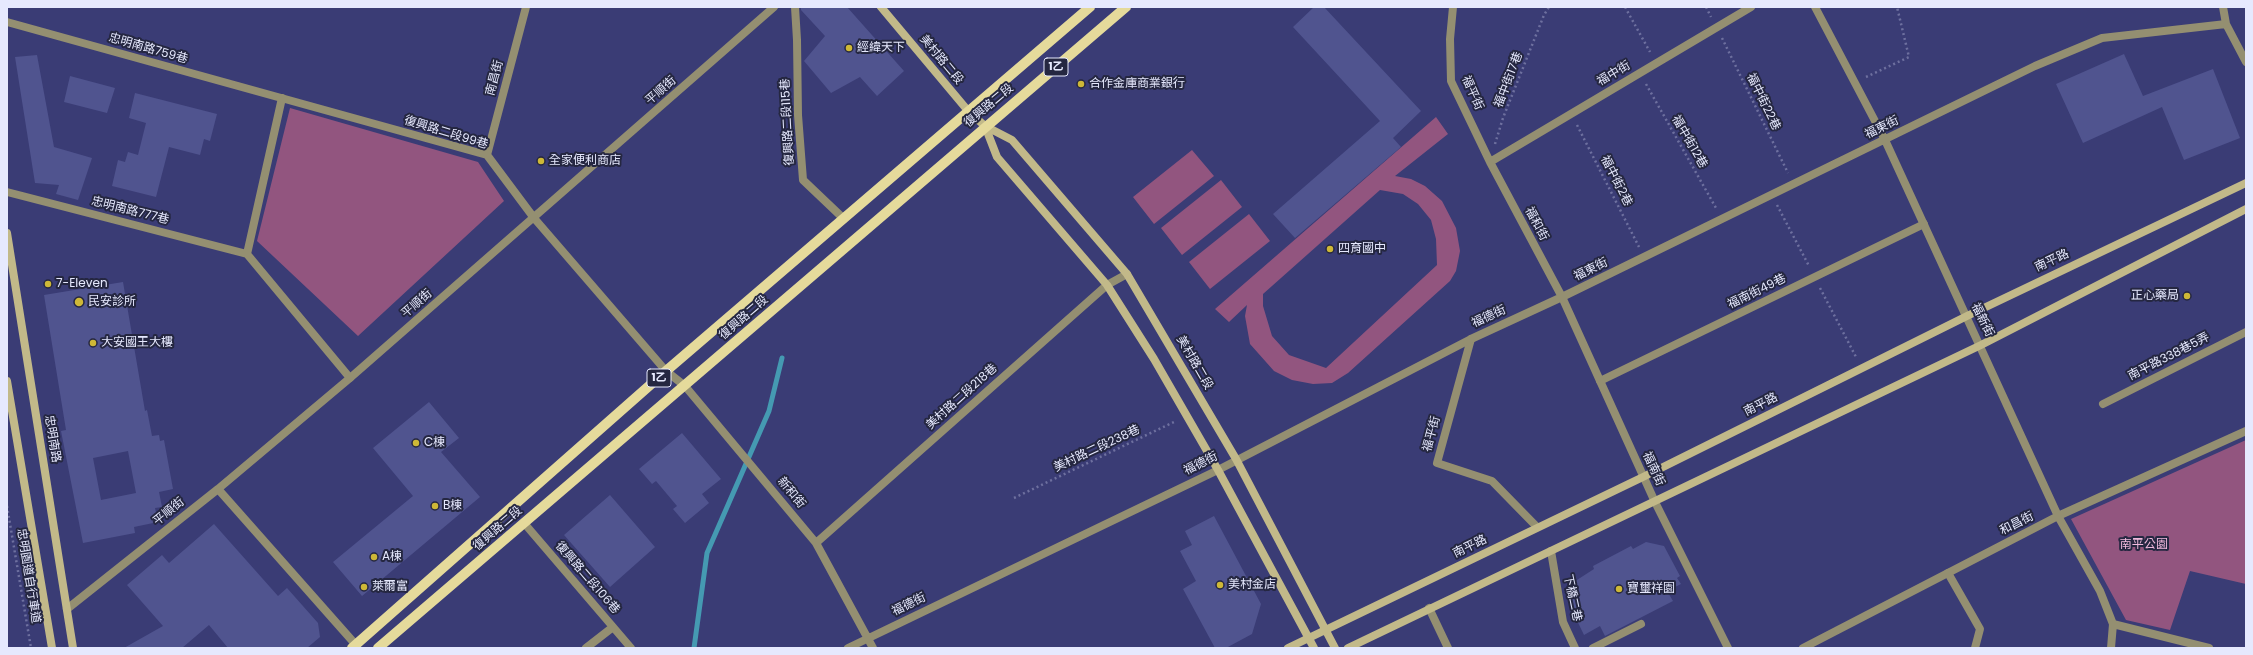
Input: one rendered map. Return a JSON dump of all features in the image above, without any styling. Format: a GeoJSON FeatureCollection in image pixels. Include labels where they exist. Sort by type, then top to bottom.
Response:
{"type":"FeatureCollection","features":[{"type":"Feature","properties":{"kind":"main road","name":"復興路二段"},"geometry":{"type":"LineString","coordinates":[[354,646],[666,371],[1090,7]]}},
{"type":"Feature","properties":{"kind":"main road","name":"復興路二段"},"geometry":{"type":"LineString","coordinates":[[378,648],[685,386],[985,126],[1126,7]]}},
{"type":"Feature","properties":{"kind":"street","name":"南昌街"},"geometry":{"type":"LineString","coordinates":[[487,155],[526,7]]}},
{"type":"Feature","properties":{"kind":"street","name":"平順街"},"geometry":{"type":"LineString","coordinates":[[67,609],[218,489],[350,378],[774,7]]}},
{"type":"Feature","properties":{"kind":"street","name":"復興路二段115巷"},"geometry":{"type":"LineString","coordinates":[[794,7],[797,40],[798,129],[803,180],[844,219]]}},
{"type":"Feature","properties":{"kind":"street","name":"美村路二段"},"geometry":{"type":"LineString","coordinates":[[882,7],[969,112],[985,126],[1012,140],[1127,274],[1236,459],[1335,648]]}},
{"type":"Feature","properties":{"kind":"street","name":"福平街"},"geometry":{"type":"LineString","coordinates":[[1453,7],[1450,39],[1452,80],[1490,162]]}},
{"type":"Feature","properties":{"kind":"street","name":"福中街"},"geometry":{"type":"LineString","coordinates":[[1490,162],[1751,7]]}},
{"type":"Feature","properties":{"kind":"street","name":"福新街"},"geometry":{"type":"LineString","coordinates":[[1815,7],[1885,140],[1981,345],[2058,516],[2100,591],[2113,624],[2111,648]]}},
{"type":"Feature","properties":{"kind":"street"},"geometry":{"type":"LineString","coordinates":[[2223,7],[2226,24],[2246,62]]}},
{"type":"Feature","properties":{"kind":"street","name":"忠明南路759巷"},"geometry":{"type":"LineString","coordinates":[[7,22],[282,98]]}},
{"type":"Feature","properties":{"kind":"street","name":"福東街"},"geometry":{"type":"LineString","coordinates":[[1562,297],[2035,66],[2102,38],[2226,24]]}},
{"type":"Feature","properties":{"kind":"street","name":"復興路二段99巷"},"geometry":{"type":"LineString","coordinates":[[282,98],[487,155],[534,218],[666,371]]}},
{"type":"Feature","properties":{"kind":"street"},"geometry":{"type":"LineString","coordinates":[[282,98],[247,254],[350,378]]}},
{"type":"Feature","properties":{"kind":"street","name":"美村路二段"},"geometry":{"type":"LineString","coordinates":[[985,126],[997,157],[1107,285],[1187,416],[1218,470],[1314,648]]}},
{"type":"Feature","properties":{"kind":"street","name":"福和街"},"geometry":{"type":"LineString","coordinates":[[1490,162],[1562,297]]}},
{"type":"Feature","properties":{"kind":"street","name":"南平路"},"geometry":{"type":"LineString","coordinates":[[1288,648],[1643,477],[1967,316],[2246,182]]}},
{"type":"Feature","properties":{"kind":"street","name":"忠明南路777巷"},"geometry":{"type":"LineString","coordinates":[[7,192],[247,254]]}},
{"type":"Feature","properties":{"kind":"street"},"geometry":{"type":"LineString","coordinates":[[1348,648],[1981,345],[2246,209]]}},
{"type":"Feature","properties":{"kind":"street","name":"福南街49巷"},"geometry":{"type":"LineString","coordinates":[[1600,381],[1924,224]]}},
{"type":"Feature","properties":{"kind":"street","name":"忠明南路"},"geometry":{"type":"LineString","coordinates":[[7,233],[73,648]]}},
{"type":"Feature","properties":{"kind":"street","name":"美村路二段218巷"},"geometry":{"type":"LineString","coordinates":[[816,543],[1107,285],[1127,274]]}},
{"type":"Feature","properties":{"kind":"street","name":"福德街"},"geometry":{"type":"LineString","coordinates":[[848,648],[1218,470],[1236,459],[1471,339],[1562,297]]}},
{"type":"Feature","properties":{"kind":"street","name":"福南街"},"geometry":{"type":"LineString","coordinates":[[1562,297],[1643,477],[1728,648]]}},
{"type":"Feature","properties":{"kind":"street","name":"南平路338巷5弄"},"geometry":{"type":"LineString","coordinates":[[2103,404],[2246,332]]}},
{"type":"Feature","properties":{"kind":"street","name":"福平街"},"geometry":{"type":"LineString","coordinates":[[1471,339],[1437,463],[1492,481],[1537,527]]}},
{"type":"Feature","properties":{"kind":"street","name":"新和街"},"geometry":{"type":"LineString","coordinates":[[666,371],[685,386],[816,543],[874,648]]}},
{"type":"Feature","properties":{"kind":"street"},"geometry":{"type":"LineString","coordinates":[[7,382],[52,648]]}},
{"type":"Feature","properties":{"kind":"street","name":"和昌街"},"geometry":{"type":"LineString","coordinates":[[1803,648],[2058,516],[2246,431]]}},
{"type":"Feature","properties":{"kind":"street"},"geometry":{"type":"LineString","coordinates":[[218,489],[354,646]]}},
{"type":"Feature","properties":{"kind":"street","name":"復興路二段106巷"},"geometry":{"type":"LineString","coordinates":[[524,523],[631,648]]}},
{"type":"Feature","properties":{"kind":"street","name":"下橋二巷"},"geometry":{"type":"LineString","coordinates":[[1551,551],[1563,622],[1575,648]]}},
{"type":"Feature","properties":{"kind":"street"},"geometry":{"type":"LineString","coordinates":[[1948,573],[1980,629],[1975,648]]}},
{"type":"Feature","properties":{"kind":"street"},"geometry":{"type":"LineString","coordinates":[[1429,608],[1448,648]]}},
{"type":"Feature","properties":{"kind":"street"},"geometry":{"type":"LineString","coordinates":[[1593,648],[1640,624]]}},
{"type":"Feature","properties":{"kind":"street"},"geometry":{"type":"LineString","coordinates":[[2113,624],[2209,648]]}},
{"type":"Feature","properties":{"kind":"street"},"geometry":{"type":"LineString","coordinates":[[586,648],[613,627]]}},
{"type":"Feature","properties":{"kind":"path","name":"福中街17巷"},"geometry":{"type":"LineString","coordinates":[[1490,162],[1506,110],[1544,15],[1549,7]]}},
{"type":"Feature","properties":{"kind":"path"},"geometry":{"type":"LineString","coordinates":[[1625,7],[1656,63]]}},
{"type":"Feature","properties":{"kind":"path"},"geometry":{"type":"LineString","coordinates":[[1855,82],[1909,57],[1897,7]]}},
{"type":"Feature","properties":{"kind":"path","name":"福中街22巷"},"geometry":{"type":"LineString","coordinates":[[1716,28],[1794,184]]}},
{"type":"Feature","properties":{"kind":"path","name":"福中街12巷"},"geometry":{"type":"LineString","coordinates":[[1640,73],[1722,219]]}},
{"type":"Feature","properties":{"kind":"path","name":"福中街2巷"},"geometry":{"type":"LineString","coordinates":[[1571,114],[1644,257]]}},
{"type":"Feature","properties":{"kind":"path","name":"美村路二段238巷"},"geometry":{"type":"LineString","coordinates":[[1014,498],[1187,416]]}},
{"type":"Feature","properties":{"kind":"path","name":"忠明園道自行車道"},"geometry":{"type":"LineString","coordinates":[[7,506],[31,648]]}},
{"type":"Feature","properties":{"kind":"green space"},"geometry":{"type":"Polygon","coordinates":[[[290,108],[478,162],[504,201],[358,336],[257,241],[290,108]]]}},
{"type":"Feature","properties":{"kind":"green space"},"geometry":{"type":"Polygon","coordinates":[[[1436,117],[1448,134],[1395,176],[1411,179],[1425,186],[1442,201],[1456,228],[1460,251],[1456,271],[1450,281],[1348,373],[1332,383],[1313,384],[1292,380],[1274,371],[1250,344],[1245,316],[1247,305],[1229,322],[1215,309],[1436,117]],[[1380,190],[1263,294],[1263,306],[1272,336],[1289,355],[1326,368],[1437,265],[1436,239],[1431,220],[1418,204],[1403,194],[1380,190]]]}},
{"type":"Feature","properties":{"kind":"green space"},"geometry":{"type":"Polygon","coordinates":[[[1192,150],[1214,176],[1154,224],[1133,197],[1192,150]]]}},
{"type":"Feature","properties":{"kind":"green space"},"geometry":{"type":"Polygon","coordinates":[[[1221,180],[1242,207],[1182,255],[1161,228],[1221,180]]]}},
{"type":"Feature","properties":{"kind":"green space"},"geometry":{"type":"Polygon","coordinates":[[[1249,214],[1270,241],[1210,289],[1189,262],[1249,214]]]}},
{"type":"Feature","properties":{"kind":"green space","name":"南平公園"},"geometry":{"type":"Polygon","coordinates":[[[2246,440],[2246,584],[2190,571],[2170,630],[2126,620],[2071,519],[2246,440]]]}},
{"type":"Feature","properties":{"kind":"building","name":"經緯天下"},"geometry":{"type":"Polygon","coordinates":[[[801,7],[847,7],[904,71],[877,96],[860,77],[831,93],[804,61],[825,36],[801,10],[801,7]]]}},
{"type":"Feature","properties":{"kind":"building"},"geometry":{"type":"Polygon","coordinates":[[[1314,7],[1324,7],[1421,111],[1393,138],[1401,147],[1295,238],[1273,214],[1380,121],[1293,27],[1314,7]]]}},
{"type":"Feature","properties":{"kind":"building"},"geometry":{"type":"Polygon","coordinates":[[[2124,54],[2143,96],[2213,69],[2240,138],[2184,160],[2162,107],[2083,143],[2056,84],[2124,54]]]}},
{"type":"Feature","properties":{"kind":"building"},"geometry":{"type":"Polygon","coordinates":[[[37,55],[54,147],[92,158],[78,200],[56,194],[59,185],[35,183],[15,57],[37,55]]]}},
{"type":"Feature","properties":{"kind":"building"},"geometry":{"type":"Polygon","coordinates":[[[70,76],[115,88],[107,113],[64,102],[70,76]]]}},
{"type":"Feature","properties":{"kind":"building"},"geometry":{"type":"Polygon","coordinates":[[[135,93],[217,114],[210,141],[204,139],[200,155],[169,147],[156,197],[112,186],[118,160],[125,162],[128,152],[138,155],[146,123],[129,118],[135,93]]]}},
{"type":"Feature","properties":{"kind":"building"},"geometry":{"type":"Polygon","coordinates":[[[123,282],[145,411],[147,410],[152,436],[159,435],[160,441],[164,440],[173,489],[159,492],[162,507],[155,508],[158,522],[134,527],[135,533],[83,543],[61,431],[66,430],[44,295],[123,282]],[[128,451],[93,458],[101,500],[136,493],[128,451]]]}},
{"type":"Feature","properties":{"kind":"building"},"geometry":{"type":"Polygon","coordinates":[[[429,402],[459,438],[441,452],[480,497],[362,596],[333,562],[413,496],[373,448],[429,402]]]}},
{"type":"Feature","properties":{"kind":"building"},"geometry":{"type":"Polygon","coordinates":[[[682,433],[721,479],[702,494],[709,503],[685,523],[673,509],[677,506],[656,481],[652,484],[639,469],[682,433]]]}},
{"type":"Feature","properties":{"kind":"building"},"geometry":{"type":"Polygon","coordinates":[[[610,495],[655,547],[610,587],[564,535],[610,495]]]}},
{"type":"Feature","properties":{"kind":"building","name":"美村金店"},"geometry":{"type":"Polygon","coordinates":[[[1214,516],[1261,604],[1252,634],[1226,648],[1215,648],[1183,589],[1196,581],[1180,551],[1192,545],[1185,531],[1214,516]]]}},
{"type":"Feature","properties":{"kind":"building"},"geometry":{"type":"Polygon","coordinates":[[[214,524],[278,596],[287,588],[318,623],[320,637],[307,648],[228,648],[209,625],[182,648],[124,648],[163,626],[127,585],[162,555],[169,563],[214,524]]]}},
{"type":"Feature","properties":{"kind":"building","name":"寶璽祥園"},"geometry":{"type":"Polygon","coordinates":[[[1646,542],[1664,546],[1680,576],[1677,578],[1681,584],[1667,591],[1673,601],[1605,636],[1600,626],[1584,635],[1568,602],[1572,600],[1566,587],[1594,569],[1593,566],[1631,546],[1633,549],[1646,542]]]}},
{"type":"Feature","properties":{"kind":"waterway"},"geometry":{"type":"LineString","coordinates":[[694,648],[707,553],[769,411],[782,358]]}},
{"type":"Feature","properties":{"kind":"place","name":"經緯天下"},"geometry":{"type":"Point","coordinates":[849,48]}},
{"type":"Feature","properties":{"kind":"place","name":"合作金庫商業銀行"},"geometry":{"type":"Point","coordinates":[1081,84]}},
{"type":"Feature","properties":{"kind":"place","name":"全家便利商店"},"geometry":{"type":"Point","coordinates":[541,161]}},
{"type":"Feature","properties":{"kind":"place","name":"四育國中"},"geometry":{"type":"Point","coordinates":[1330,249]}},
{"type":"Feature","properties":{"kind":"place","name":"7-Eleven"},"geometry":{"type":"Point","coordinates":[48,284]}},
{"type":"Feature","properties":{"kind":"place","name":"正心藥局"},"geometry":{"type":"Point","coordinates":[2187,296]}},
{"type":"Feature","properties":{"kind":"place","name":"民安診所"},"geometry":{"type":"Point","coordinates":[79,302]}},
{"type":"Feature","properties":{"kind":"place","name":"大安國王大樓"},"geometry":{"type":"Point","coordinates":[93,343]}},
{"type":"Feature","properties":{"kind":"place","name":"C棟"},"geometry":{"type":"Point","coordinates":[416,443]}},
{"type":"Feature","properties":{"kind":"place","name":"B棟"},"geometry":{"type":"Point","coordinates":[435,506]}},
{"type":"Feature","properties":{"kind":"place","name":"A棟"},"geometry":{"type":"Point","coordinates":[374,557]}},
{"type":"Feature","properties":{"kind":"place","name":"美村金店"},"geometry":{"type":"Point","coordinates":[1220,585]}},
{"type":"Feature","properties":{"kind":"place","name":"萊爾富"},"geometry":{"type":"Point","coordinates":[364,587]}},
{"type":"Feature","properties":{"kind":"place","name":"寶璽祥園"},"geometry":{"type":"Point","coordinates":[1619,589]}}]}
